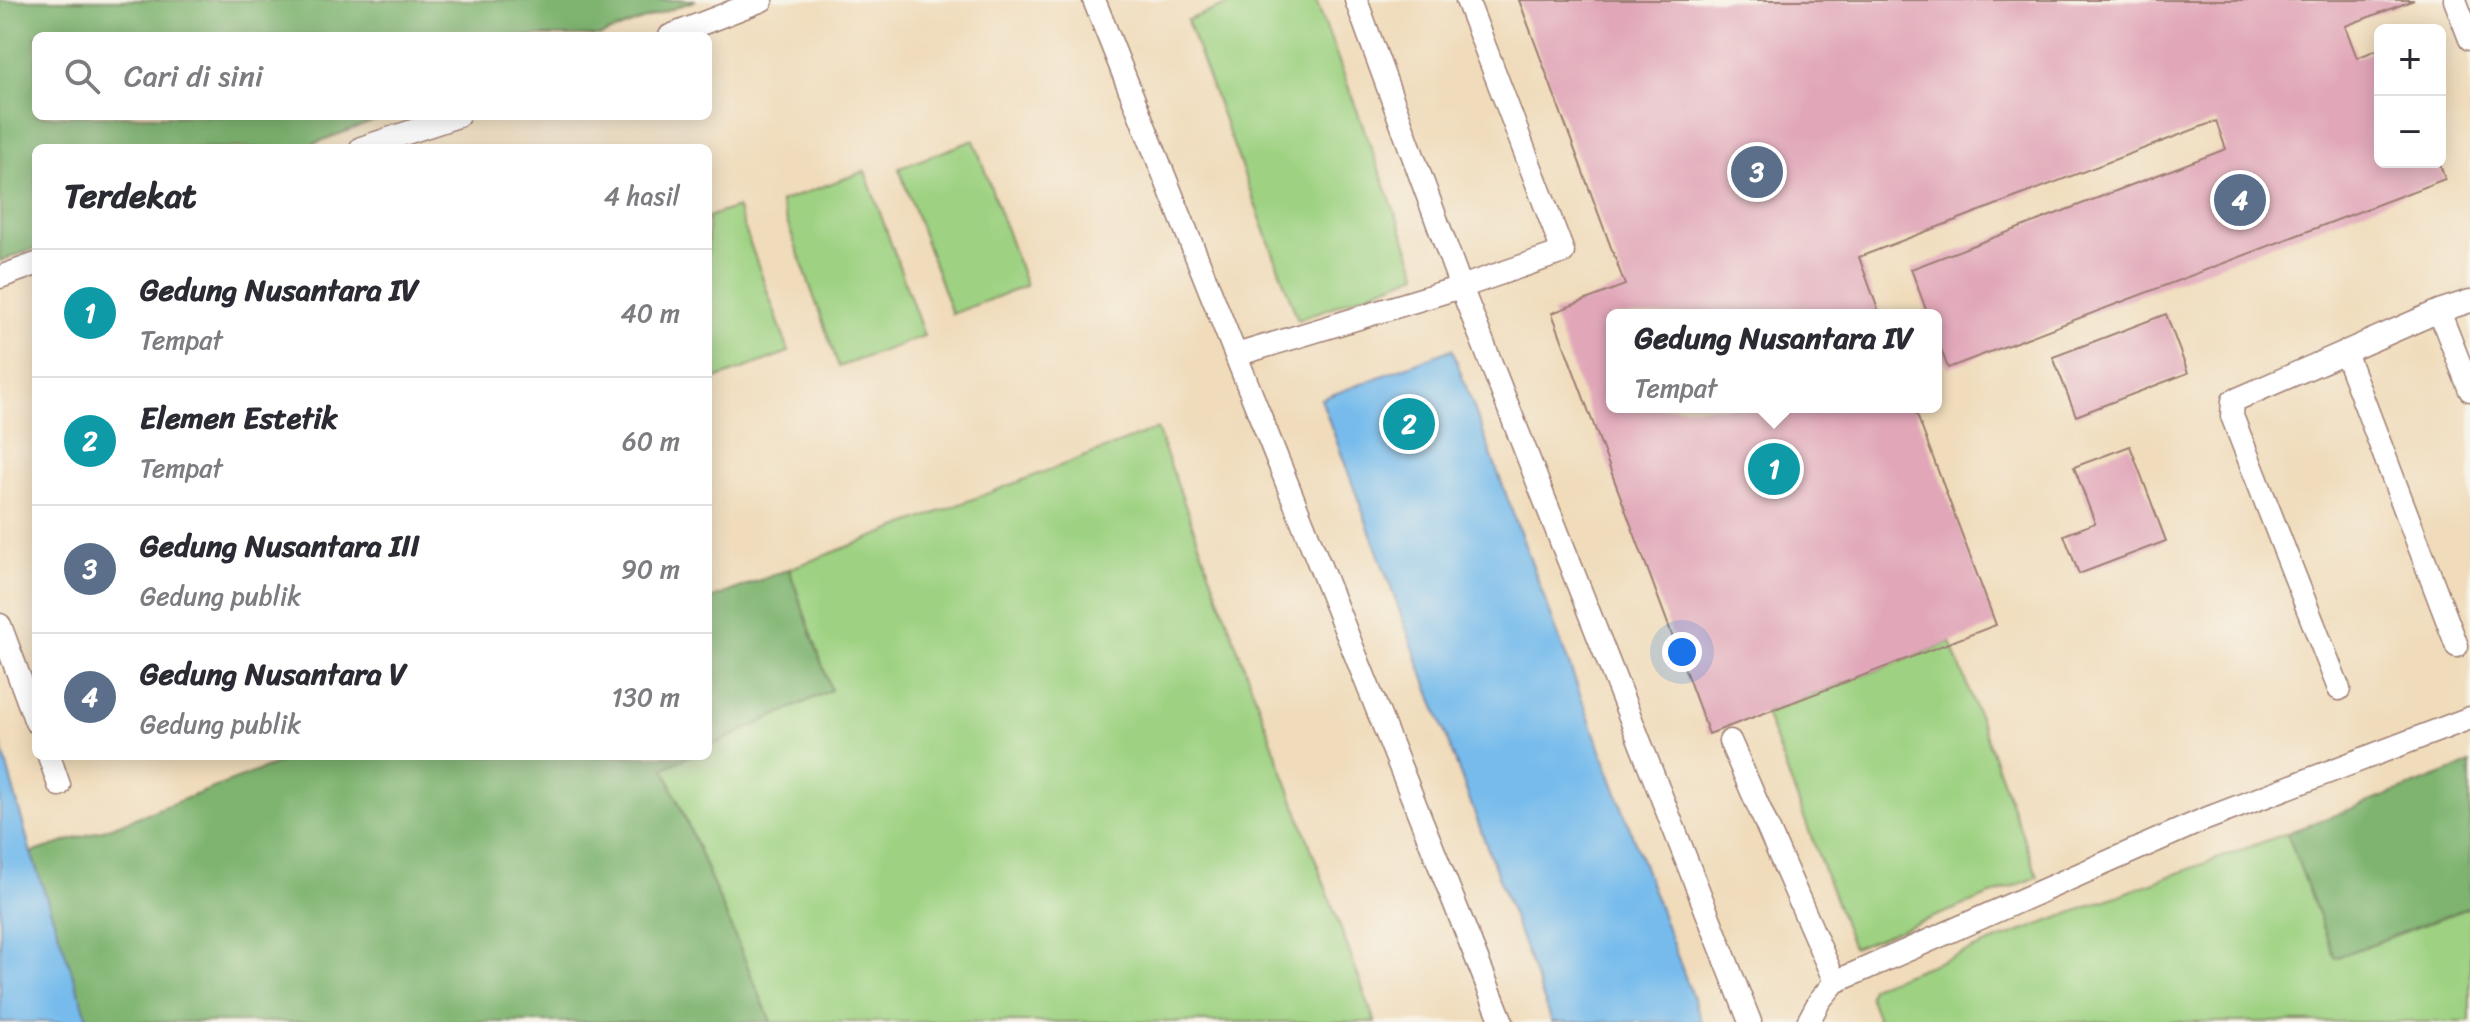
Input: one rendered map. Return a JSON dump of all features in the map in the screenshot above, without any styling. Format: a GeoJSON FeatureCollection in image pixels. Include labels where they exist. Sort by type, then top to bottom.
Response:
{"type":"FeatureCollection","features":[{"type":"Feature","properties":{"kind":"lane"},"geometry":{"type":"LineString","coordinates":[[680,32],[762,0]]}},
{"type":"Feature","properties":{"kind":"lane"},"geometry":{"type":"LineString","coordinates":[[1094,0],[1502,1022]]}},
{"type":"Feature","properties":{"kind":"lane"},"geometry":{"type":"LineString","coordinates":[[1356,0],[1461,287],[1750,1022]]}},
{"type":"Feature","properties":{"kind":"lane"},"geometry":{"type":"LineString","coordinates":[[1236,355],[1461,287],[1563,252],[1467,0]]}},
{"type":"Feature","properties":{"kind":"lane"},"geometry":{"type":"LineString","coordinates":[[2455,0],[2470,39]]}},
{"type":"Feature","properties":{"kind":"lane"},"geometry":{"type":"LineString","coordinates":[[373,144],[446,120]]}},
{"type":"Feature","properties":{"kind":"lane"},"geometry":{"type":"LineString","coordinates":[[0,277],[32,265]]}},
{"type":"Feature","properties":{"kind":"lane"},"geometry":{"type":"LineString","coordinates":[[2339,689],[2232,416],[2233,401],[2439,311],[2470,301]]}},
{"type":"Feature","properties":{"kind":"lane"},"geometry":{"type":"LineString","coordinates":[[2439,311],[2470,390]]}},
{"type":"Feature","properties":{"kind":"lane"},"geometry":{"type":"LineString","coordinates":[[2345,352],[2457,646]]}},
{"type":"Feature","properties":{"kind":"lane"},"geometry":{"type":"LineString","coordinates":[[0,625],[32,711]]}},
{"type":"Feature","properties":{"kind":"lane"},"geometry":{"type":"LineString","coordinates":[[1808,1022],[1835,982],[2203,820],[2470,718]]}},
{"type":"Feature","properties":{"kind":"lane"},"geometry":{"type":"LineString","coordinates":[[1730,741],[1835,982]]}},
{"type":"Feature","properties":{"kind":"lane"},"geometry":{"type":"LineString","coordinates":[[50,760],[59,785]]}},
{"type":"Feature","properties":{"kind":"green space"},"geometry":{"type":"Polygon","coordinates":[[[0,0],[696,0],[611,32],[32,32],[32,120],[376,120],[313,144],[32,144],[32,249],[0,261],[0,0]]]}},
{"type":"Feature","properties":{"kind":"green space"},"geometry":{"type":"Polygon","coordinates":[[[1240,0],[1316,0],[1418,274],[1298,320],[1187,20],[1240,0]]]}},
{"type":"Feature","properties":{"kind":"green space"},"geometry":{"type":"Polygon","coordinates":[[[974,140],[1026,286],[952,314],[899,168],[974,140]]]}},
{"type":"Feature","properties":{"kind":"green space"},"geometry":{"type":"Polygon","coordinates":[[[865,171],[924,336],[839,367],[780,202],[865,171]]]}},
{"type":"Feature","properties":{"kind":"green space"},"geometry":{"type":"Polygon","coordinates":[[[737,207],[789,352],[715,379],[712,371],[712,216],[737,207]]]}},
{"type":"Feature","properties":{"kind":"green space"},"geometry":{"type":"Polygon","coordinates":[[[1157,429],[1375,1022],[771,1022],[664,768],[681,760],[712,760],[712,745],[831,690],[789,569],[1157,429]]]}},
{"type":"Feature","properties":{"kind":"green space"},"geometry":{"type":"Polygon","coordinates":[[[789,569],[831,690],[712,745],[712,598],[789,569]]]}},
{"type":"Feature","properties":{"kind":"green space"},"geometry":{"type":"Polygon","coordinates":[[[1951,642],[2038,877],[1853,948],[1765,713],[1951,642]]]}},
{"type":"Feature","properties":{"kind":"green space"},"geometry":{"type":"Polygon","coordinates":[[[287,760],[681,760],[664,768],[771,1022],[89,1022],[31,853],[106,829],[287,760]]]}},
{"type":"Feature","properties":{"kind":"green space"},"geometry":{"type":"Polygon","coordinates":[[[2470,764],[2470,907],[2335,958],[2287,833],[2470,764]]]}},
{"type":"Feature","properties":{"kind":"green space"},"geometry":{"type":"Polygon","coordinates":[[[2287,833],[2335,958],[2470,907],[2470,1022],[1879,1022],[1869,996],[1871,987],[2287,833]]]}},
{"type":"Feature","properties":{"kind":"water"},"geometry":{"type":"Polygon","coordinates":[[[1452,349],[1702,1022],[1552,1022],[1321,399],[1452,349]]]}},
{"type":"Feature","properties":{"kind":"water"},"geometry":{"type":"Polygon","coordinates":[[[0,740],[31,853],[89,1022],[0,1022],[0,740]]]}},
{"type":"Feature","properties":{"kind":"building"},"geometry":{"type":"Polygon","coordinates":[[[1519,0],[2414,0],[2345,26],[2357,58],[2374,51],[2374,168],[2441,168],[2445,179],[1948,368],[1942,352],[1942,309],[1926,309],[1911,269],[2226,149],[2216,121],[1859,257],[1878,309],[1606,309],[1606,413],[1916,413],[1996,625],[1709,734],[1552,313],[1625,285],[1519,0]]]}},
{"type":"Feature","properties":{"kind":"building"},"geometry":{"type":"Polygon","coordinates":[[[2166,314],[2188,373],[2076,416],[2053,357],[2166,314]]]}},
{"type":"Feature","properties":{"kind":"building"},"geometry":{"type":"Polygon","coordinates":[[[2130,446],[2166,541],[2079,574],[2064,535],[2095,523],[2074,467],[2130,446]]]}},
{"type":"Feature","properties":{"kind":"place","name":"Gedung Nusantara III"},"geometry":{"type":"Point","coordinates":[1757,172]}},
{"type":"Feature","properties":{"kind":"place","name":"Gedung Nusantara V"},"geometry":{"type":"Point","coordinates":[2240,200]}},
{"type":"Feature","properties":{"kind":"place","name":"Elemen Estetik"},"geometry":{"type":"Point","coordinates":[1409,424]}},
{"type":"Feature","properties":{"kind":"place","name":"Gedung Nusantara IV"},"geometry":{"type":"Point","coordinates":[1774,469]}}]}
